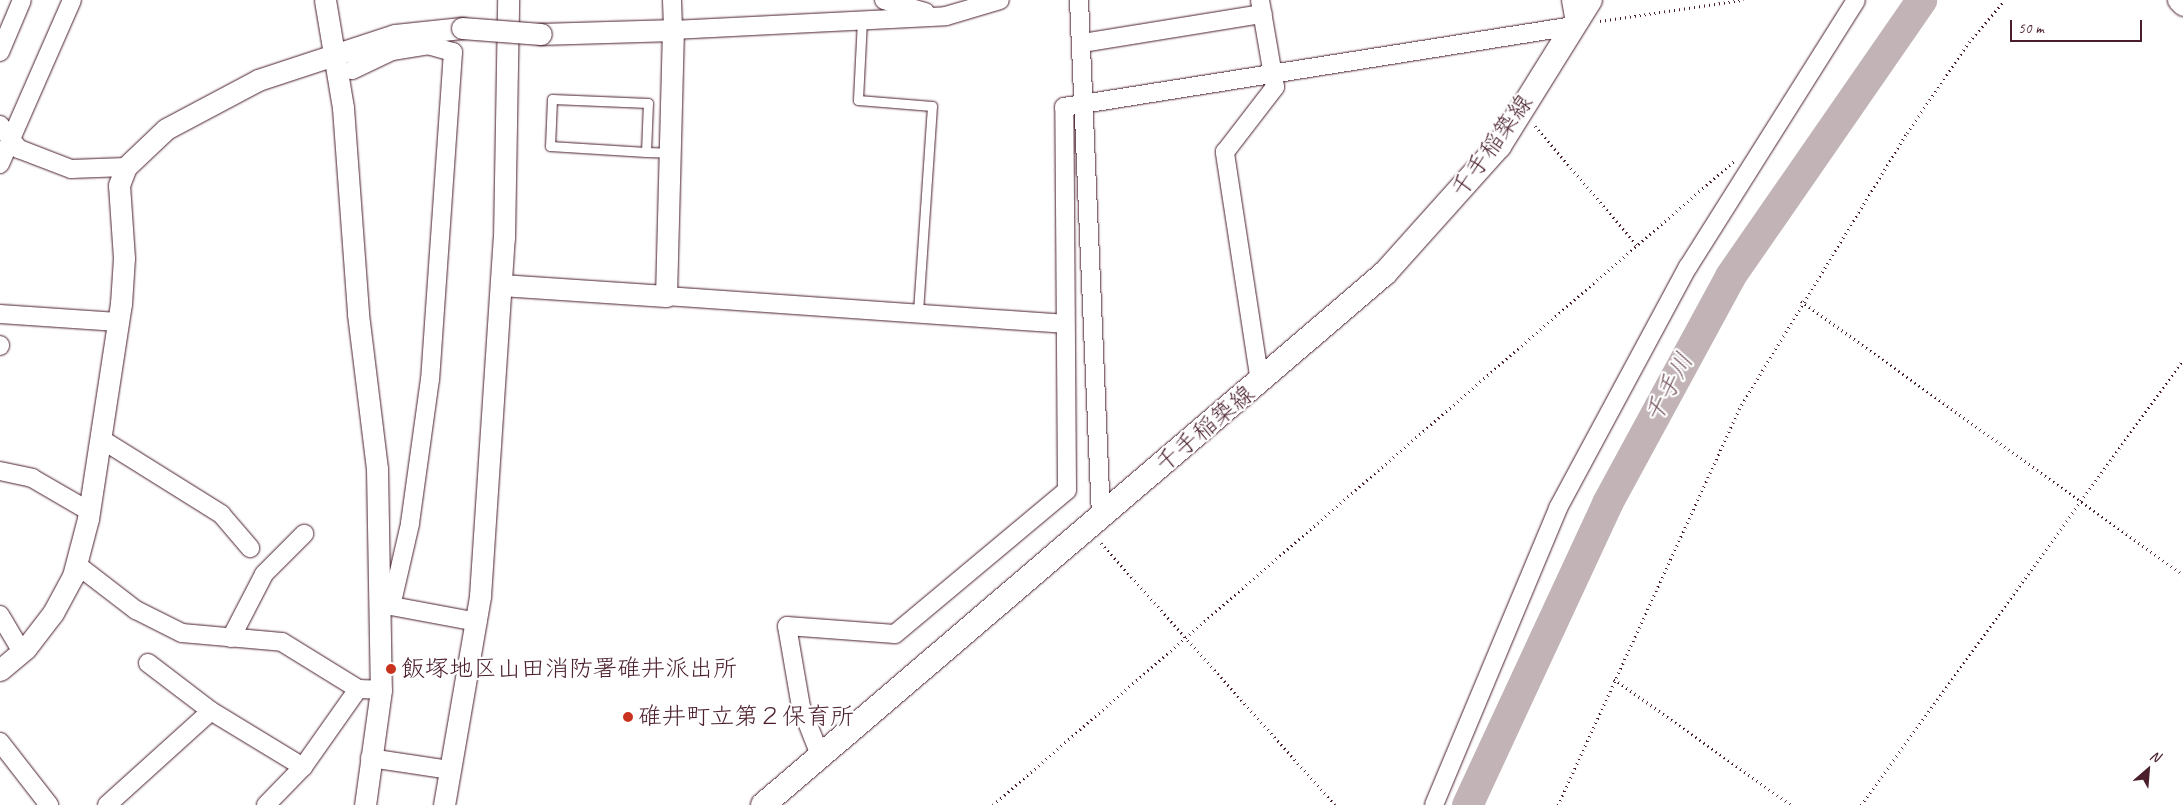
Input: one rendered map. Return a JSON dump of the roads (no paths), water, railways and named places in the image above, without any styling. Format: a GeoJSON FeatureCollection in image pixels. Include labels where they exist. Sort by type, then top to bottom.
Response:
{"type":"FeatureCollection","features":[{"type":"Feature","properties":{"kind":"main road","name":"千手稲築線"},"geometry":{"type":"LineString","coordinates":[[763,805],[1260,382],[1385,273],[1492,154],[1521,110],[1573,16],[1590,0]]}},
{"type":"Feature","properties":{"kind":"street"},"geometry":{"type":"LineString","coordinates":[[0,52],[22,0]]}},
{"type":"Feature","properties":{"kind":"street"},"geometry":{"type":"LineString","coordinates":[[0,164],[72,0]]}},
{"type":"Feature","properties":{"kind":"street"},"geometry":{"type":"LineString","coordinates":[[325,0],[345,126],[358,314],[377,468],[386,605],[381,690],[370,758],[365,805]]}},
{"type":"Feature","properties":{"kind":"street"},"geometry":{"type":"LineString","coordinates":[[444,805],[477,622],[500,285],[508,0]]}},
{"type":"Feature","properties":{"kind":"street"},"geometry":{"type":"LineString","coordinates":[[666,296],[673,30],[672,0]]}},
{"type":"Feature","properties":{"kind":"street"},"geometry":{"type":"LineString","coordinates":[[884,0],[937,16]]}},
{"type":"Feature","properties":{"kind":"street"},"geometry":{"type":"LineString","coordinates":[[928,0],[937,16]]}},
{"type":"Feature","properties":{"kind":"street"},"geometry":{"type":"LineString","coordinates":[[0,670],[22,652],[53,613],[76,564],[89,512],[118,322],[124,258],[119,185],[126,167],[166,129],[258,80],[395,35],[462,28],[541,34],[673,30],[937,16],[1000,0]]}},
{"type":"Feature","properties":{"kind":"street"},"geometry":{"type":"LineString","coordinates":[[1079,0],[1087,105],[1094,522]]}},
{"type":"Feature","properties":{"kind":"street"},"geometry":{"type":"LineString","coordinates":[[1434,805],[1558,508],[1688,267],[1760,148],[1856,0]]}},
{"type":"Feature","properties":{"kind":"street"},"geometry":{"type":"LineString","coordinates":[[2178,0],[2183,5]]}},
{"type":"Feature","properties":{"kind":"street"},"geometry":{"type":"LineString","coordinates":[[1083,43],[1262,7],[1275,87],[1224,152],[1260,382]]}},
{"type":"Feature","properties":{"kind":"street"},"geometry":{"type":"LineString","coordinates":[[820,755],[801,707],[787,626],[895,634],[1067,490],[1064,324],[1064,107],[1273,76],[1573,16]]}},
{"type":"Feature","properties":{"kind":"street"},"geometry":{"type":"LineString","coordinates":[[352,70],[392,51],[428,45],[453,52],[430,379],[410,524],[386,605]]}},
{"type":"Feature","properties":{"kind":"street"},"geometry":{"type":"LineString","coordinates":[[0,124],[11,141],[26,152],[71,169],[126,167]]}},
{"type":"Feature","properties":{"kind":"street"},"geometry":{"type":"LineString","coordinates":[[500,285],[1064,324]]}},
{"type":"Feature","properties":{"kind":"street"},"geometry":{"type":"LineString","coordinates":[[0,314],[118,322]]}},
{"type":"Feature","properties":{"kind":"street"},"geometry":{"type":"LineString","coordinates":[[101,440],[221,514],[250,548]]}},
{"type":"Feature","properties":{"kind":"street"},"geometry":{"type":"LineString","coordinates":[[0,471],[32,478],[89,512]]}},
{"type":"Feature","properties":{"kind":"street"},"geometry":{"type":"LineString","coordinates":[[231,638],[264,574],[304,534]]}},
{"type":"Feature","properties":{"kind":"street"},"geometry":{"type":"LineString","coordinates":[[76,564],[156,622],[182,633],[282,642],[358,689],[381,690]]}},
{"type":"Feature","properties":{"kind":"street"},"geometry":{"type":"LineString","coordinates":[[386,605],[477,622]]}},
{"type":"Feature","properties":{"kind":"street"},"geometry":{"type":"LineString","coordinates":[[0,615],[22,652]]}},
{"type":"Feature","properties":{"kind":"street"},"geometry":{"type":"LineString","coordinates":[[148,663],[211,711],[303,767]]}},
{"type":"Feature","properties":{"kind":"street"},"geometry":{"type":"LineString","coordinates":[[266,805],[303,767],[358,689]]}},
{"type":"Feature","properties":{"kind":"street"},"geometry":{"type":"LineString","coordinates":[[107,805],[211,711]]}},
{"type":"Feature","properties":{"kind":"street"},"geometry":{"type":"LineString","coordinates":[[0,742],[49,805]]}},
{"type":"Feature","properties":{"kind":"street"},"geometry":{"type":"LineString","coordinates":[[370,758],[450,770]]}},
{"type":"Feature","properties":{"kind":"lane"},"geometry":{"type":"LineString","coordinates":[[862,20],[858,100],[932,106],[918,314]]}},
{"type":"Feature","properties":{"kind":"lane"},"geometry":{"type":"LineString","coordinates":[[646,152],[648,102],[552,99],[550,146],[646,152],[670,153]]}},
{"type":"Feature","properties":{"kind":"waterway","name":"千手川"},"geometry":{"type":"LineString","coordinates":[[1467,805],[1607,503],[1730,276],[1921,0]]}},
{"type":"Feature","properties":{"kind":"place","name":"飯塚地区山田消防署碓井派出所"},"geometry":{"type":"Point","coordinates":[391,669]}},
{"type":"Feature","properties":{"kind":"place","name":"碓井町立第２保育所"},"geometry":{"type":"Point","coordinates":[628,717]}}]}
